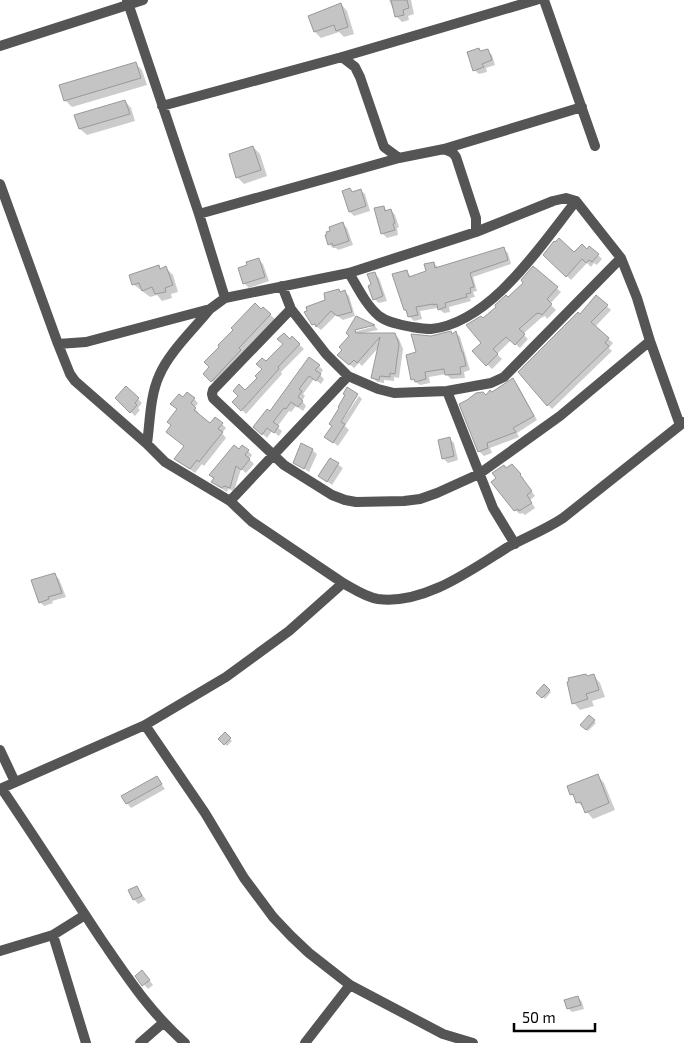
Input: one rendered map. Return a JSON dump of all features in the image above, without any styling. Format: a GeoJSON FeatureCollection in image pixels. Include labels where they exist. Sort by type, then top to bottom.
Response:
{"type":"FeatureCollection","features":[{"type":"Feature","properties":{"kind":"street"},"geometry":{"type":"LineString","coordinates":[[0,46],[128,2],[143,0]]}},
{"type":"Feature","properties":{"kind":"street"},"geometry":{"type":"LineString","coordinates":[[162,106],[342,58],[536,0]]}},
{"type":"Feature","properties":{"kind":"street"},"geometry":{"type":"LineString","coordinates":[[544,0],[596,146]]}},
{"type":"Feature","properties":{"kind":"street"},"geometry":{"type":"LineString","coordinates":[[128,2],[225,298]]}},
{"type":"Feature","properties":{"kind":"street"},"geometry":{"type":"LineString","coordinates":[[342,58],[355,67],[360,77],[384,147],[399,158]]}},
{"type":"Feature","properties":{"kind":"street"},"geometry":{"type":"LineString","coordinates":[[199,214],[399,158],[444,149],[582,107]]}},
{"type":"Feature","properties":{"kind":"street"},"geometry":{"type":"LineString","coordinates":[[444,149],[453,153],[456,157],[476,218],[476,232]]}},
{"type":"Feature","properties":{"kind":"street"},"geometry":{"type":"LineString","coordinates":[[0,184],[58,344],[70,374],[75,381],[173,468],[230,501],[251,521],[362,594],[378,599],[393,598],[420,594],[442,586],[515,544],[543,531],[563,518],[682,424],[621,258],[576,201],[566,198],[553,201],[476,232],[349,273],[225,298],[210,309],[164,364],[154,392],[147,444]]}},
{"type":"Feature","properties":{"kind":"street"},"geometry":{"type":"LineString","coordinates":[[349,273],[368,305],[381,318],[400,325],[430,329],[450,324],[480,309],[515,278],[576,201]]}},
{"type":"Feature","properties":{"kind":"street"},"geometry":{"type":"LineString","coordinates":[[282,286],[291,309],[316,343],[348,376],[378,389],[394,393],[447,392],[491,383],[504,377],[621,258]]}},
{"type":"Feature","properties":{"kind":"street"},"geometry":{"type":"LineString","coordinates":[[58,344],[86,342],[210,309]]}},
{"type":"Feature","properties":{"kind":"street"},"geometry":{"type":"LineString","coordinates":[[291,309],[213,390],[213,398],[284,465],[332,495],[356,502],[404,502],[420,499],[479,474],[560,416],[650,341]]}},
{"type":"Feature","properties":{"kind":"street"},"geometry":{"type":"LineString","coordinates":[[230,501],[348,376]]}},
{"type":"Feature","properties":{"kind":"street"},"geometry":{"type":"LineString","coordinates":[[447,392],[493,508],[515,544]]}},
{"type":"Feature","properties":{"kind":"street"},"geometry":{"type":"LineString","coordinates":[[185,1043],[163,1023],[140,996],[1,789],[145,725],[226,677],[266,649],[312,612],[343,583]]}},
{"type":"Feature","properties":{"kind":"street"},"geometry":{"type":"LineString","coordinates":[[145,725],[205,813],[244,878],[274,917],[309,953],[350,985],[444,1034],[473,1043]]}},
{"type":"Feature","properties":{"kind":"street"},"geometry":{"type":"LineString","coordinates":[[0,750],[15,782]]}},
{"type":"Feature","properties":{"kind":"street"},"geometry":{"type":"LineString","coordinates":[[0,951],[53,935],[85,915]]}},
{"type":"Feature","properties":{"kind":"street"},"geometry":{"type":"LineString","coordinates":[[53,935],[86,1043]]}},
{"type":"Feature","properties":{"kind":"street"},"geometry":{"type":"LineString","coordinates":[[305,1043],[350,985]]}},
{"type":"Feature","properties":{"kind":"street"},"geometry":{"type":"LineString","coordinates":[[140,1043],[163,1023]]}},
{"type":"Feature","properties":{"kind":"building"},"geometry":{"type":"Polygon","coordinates":[[[391,0],[407,0],[409,8],[403,10],[404,15],[395,17],[391,0]]]}},
{"type":"Feature","properties":{"kind":"building"},"geometry":{"type":"Polygon","coordinates":[[[341,3],[348,27],[336,31],[334,25],[314,32],[308,16],[341,3]]]}},
{"type":"Feature","properties":{"kind":"building"},"geometry":{"type":"Polygon","coordinates":[[[479,48],[480,51],[488,49],[492,60],[482,64],[484,67],[473,71],[467,52],[479,48]]]}},
{"type":"Feature","properties":{"kind":"building"},"geometry":{"type":"Polygon","coordinates":[[[136,62],[141,78],[64,101],[59,85],[136,62]]]}},
{"type":"Feature","properties":{"kind":"building"},"geometry":{"type":"Polygon","coordinates":[[[125,100],[130,114],[79,129],[74,115],[125,100]]]}},
{"type":"Feature","properties":{"kind":"building"},"geometry":{"type":"Polygon","coordinates":[[[253,146],[261,170],[236,178],[229,154],[253,146]]]}},
{"type":"Feature","properties":{"kind":"building"},"geometry":{"type":"Polygon","coordinates":[[[350,188],[352,192],[361,189],[366,206],[349,212],[342,191],[350,188]]]}},
{"type":"Feature","properties":{"kind":"building"},"geometry":{"type":"Polygon","coordinates":[[[384,206],[385,211],[391,209],[395,230],[381,234],[374,208],[384,206]]]}},
{"type":"Feature","properties":{"kind":"building"},"geometry":{"type":"Polygon","coordinates":[[[343,222],[349,241],[333,246],[332,243],[328,245],[325,235],[327,234],[326,232],[330,231],[329,227],[343,222]]]}},
{"type":"Feature","properties":{"kind":"building"},"geometry":{"type":"Polygon","coordinates":[[[559,238],[574,252],[582,244],[587,249],[589,246],[599,254],[592,262],[589,260],[586,263],[582,259],[566,277],[543,255],[554,241],[559,238]]]}},
{"type":"Feature","properties":{"kind":"building"},"geometry":{"type":"Polygon","coordinates":[[[504,247],[508,260],[470,273],[474,287],[470,288],[471,293],[466,294],[467,297],[445,303],[446,307],[438,310],[437,304],[416,307],[418,315],[408,317],[392,274],[407,270],[409,277],[426,271],[424,264],[434,262],[435,268],[504,247]]]}},
{"type":"Feature","properties":{"kind":"building"},"geometry":{"type":"Polygon","coordinates":[[[259,258],[265,277],[243,284],[238,268],[247,265],[246,262],[259,258]]]}},
{"type":"Feature","properties":{"kind":"building"},"geometry":{"type":"Polygon","coordinates":[[[159,265],[160,269],[166,266],[173,285],[165,288],[166,292],[155,294],[152,287],[142,291],[139,283],[132,285],[129,275],[159,265]]]}},
{"type":"Feature","properties":{"kind":"building"},"geometry":{"type":"Polygon","coordinates":[[[533,266],[558,287],[547,299],[552,304],[542,315],[536,314],[519,329],[525,334],[515,345],[506,337],[493,349],[498,354],[486,366],[472,351],[481,343],[466,325],[481,316],[483,318],[506,295],[508,297],[523,283],[521,280],[533,266]]]}},
{"type":"Feature","properties":{"kind":"building"},"geometry":{"type":"Polygon","coordinates":[[[375,272],[383,296],[373,300],[368,286],[371,284],[367,274],[375,272]]]}},
{"type":"Feature","properties":{"kind":"building"},"geometry":{"type":"Polygon","coordinates":[[[339,289],[340,292],[345,290],[352,312],[337,316],[331,311],[316,327],[315,324],[312,325],[304,312],[307,311],[306,307],[325,300],[324,293],[339,289]]]}},
{"type":"Feature","properties":{"kind":"building"},"geometry":{"type":"Polygon","coordinates":[[[596,295],[608,305],[591,322],[609,338],[605,343],[609,346],[547,406],[518,372],[578,312],[580,314],[596,295]]]}},
{"type":"Feature","properties":{"kind":"building"},"geometry":{"type":"Polygon","coordinates":[[[255,303],[261,309],[263,307],[271,314],[211,382],[203,374],[209,367],[204,362],[233,330],[231,328],[255,303]]]}},
{"type":"Feature","properties":{"kind":"building"},"geometry":{"type":"Polygon","coordinates":[[[356,316],[375,325],[355,330],[356,333],[395,333],[399,344],[395,374],[390,373],[390,377],[380,376],[379,380],[371,378],[380,337],[357,363],[354,360],[349,365],[337,355],[342,350],[339,347],[349,336],[346,333],[356,316]]]}},
{"type":"Feature","properties":{"kind":"building"},"geometry":{"type":"Polygon","coordinates":[[[451,331],[452,334],[456,331],[463,352],[466,366],[460,367],[461,374],[445,375],[444,369],[425,372],[426,379],[415,382],[414,379],[411,380],[406,355],[416,352],[411,334],[431,336],[451,331]]]}},
{"type":"Feature","properties":{"kind":"building"},"geometry":{"type":"Polygon","coordinates":[[[284,333],[290,339],[292,336],[300,344],[241,411],[232,402],[238,396],[233,391],[239,384],[245,390],[257,378],[255,376],[262,369],[256,364],[262,358],[266,361],[283,344],[277,339],[284,333]]]}},
{"type":"Feature","properties":{"kind":"building"},"geometry":{"type":"Polygon","coordinates":[[[309,357],[320,365],[315,370],[321,374],[316,381],[309,376],[299,389],[302,391],[298,397],[303,401],[298,407],[291,402],[286,409],[284,408],[273,422],[279,426],[274,433],[267,428],[262,435],[253,427],[267,409],[270,411],[309,357]]]}},
{"type":"Feature","properties":{"kind":"building"},"geometry":{"type":"Polygon","coordinates":[[[513,378],[534,416],[513,428],[516,432],[487,443],[488,448],[478,452],[459,404],[476,393],[483,392],[486,395],[490,390],[492,392],[513,378]]]}},
{"type":"Feature","properties":{"kind":"building"},"geometry":{"type":"Polygon","coordinates":[[[126,386],[139,398],[135,403],[137,405],[130,413],[115,398],[126,386]]]}},
{"type":"Feature","properties":{"kind":"building"},"geometry":{"type":"Polygon","coordinates":[[[347,387],[358,394],[341,422],[345,424],[333,443],[324,437],[332,426],[329,424],[339,408],[347,387]]]}},
{"type":"Feature","properties":{"kind":"building"},"geometry":{"type":"Polygon","coordinates":[[[187,392],[195,398],[191,403],[196,408],[194,410],[210,423],[215,417],[223,423],[218,429],[223,432],[199,462],[197,460],[190,469],[174,459],[184,446],[166,432],[171,425],[167,422],[177,409],[170,404],[179,394],[183,397],[187,392]]]}},
{"type":"Feature","properties":{"kind":"building"},"geometry":{"type":"Polygon","coordinates":[[[450,437],[454,456],[442,459],[438,440],[450,437]]]}},
{"type":"Feature","properties":{"kind":"building"},"geometry":{"type":"Polygon","coordinates":[[[301,443],[313,449],[304,469],[293,463],[301,443]]]}},
{"type":"Feature","properties":{"kind":"building"},"geometry":{"type":"Polygon","coordinates":[[[234,445],[239,449],[242,445],[249,450],[245,455],[250,459],[241,470],[236,466],[230,488],[224,486],[222,488],[211,482],[214,478],[209,475],[234,445]]]}},
{"type":"Feature","properties":{"kind":"building"},"geometry":{"type":"Polygon","coordinates":[[[330,458],[339,463],[327,482],[318,476],[330,458]]]}},
{"type":"Feature","properties":{"kind":"building"},"geometry":{"type":"Polygon","coordinates":[[[512,464],[532,491],[527,495],[532,503],[519,511],[518,509],[514,511],[491,482],[496,478],[492,473],[504,465],[506,468],[512,464]]]}},
{"type":"Feature","properties":{"kind":"building"},"geometry":{"type":"Polygon","coordinates":[[[55,573],[62,593],[48,597],[49,599],[39,603],[31,580],[55,573]]]}},
{"type":"Feature","properties":{"kind":"building"},"geometry":{"type":"Polygon","coordinates":[[[586,674],[587,676],[594,674],[599,690],[586,694],[588,699],[572,704],[567,682],[569,681],[568,678],[586,674]]]}},
{"type":"Feature","properties":{"kind":"building"},"geometry":{"type":"Polygon","coordinates":[[[544,684],[550,690],[542,698],[536,693],[544,684]]]}},
{"type":"Feature","properties":{"kind":"building"},"geometry":{"type":"Polygon","coordinates":[[[589,715],[595,720],[586,730],[580,725],[589,715]]]}},
{"type":"Feature","properties":{"kind":"building"},"geometry":{"type":"Polygon","coordinates":[[[225,732],[231,738],[224,745],[218,739],[225,732]]]}},
{"type":"Feature","properties":{"kind":"building"},"geometry":{"type":"Polygon","coordinates":[[[598,774],[609,803],[585,813],[581,802],[576,803],[573,794],[570,795],[567,786],[598,774]]]}},
{"type":"Feature","properties":{"kind":"building"},"geometry":{"type":"Polygon","coordinates":[[[157,776],[162,784],[126,804],[121,796],[157,776]]]}},
{"type":"Feature","properties":{"kind":"building"},"geometry":{"type":"Polygon","coordinates":[[[137,886],[142,896],[133,900],[128,890],[137,886]]]}},
{"type":"Feature","properties":{"kind":"building"},"geometry":{"type":"Polygon","coordinates":[[[142,970],[150,980],[142,986],[135,976],[142,970]]]}},
{"type":"Feature","properties":{"kind":"building"},"geometry":{"type":"Polygon","coordinates":[[[578,996],[581,1005],[567,1009],[564,1000],[578,996]]]}}]}
